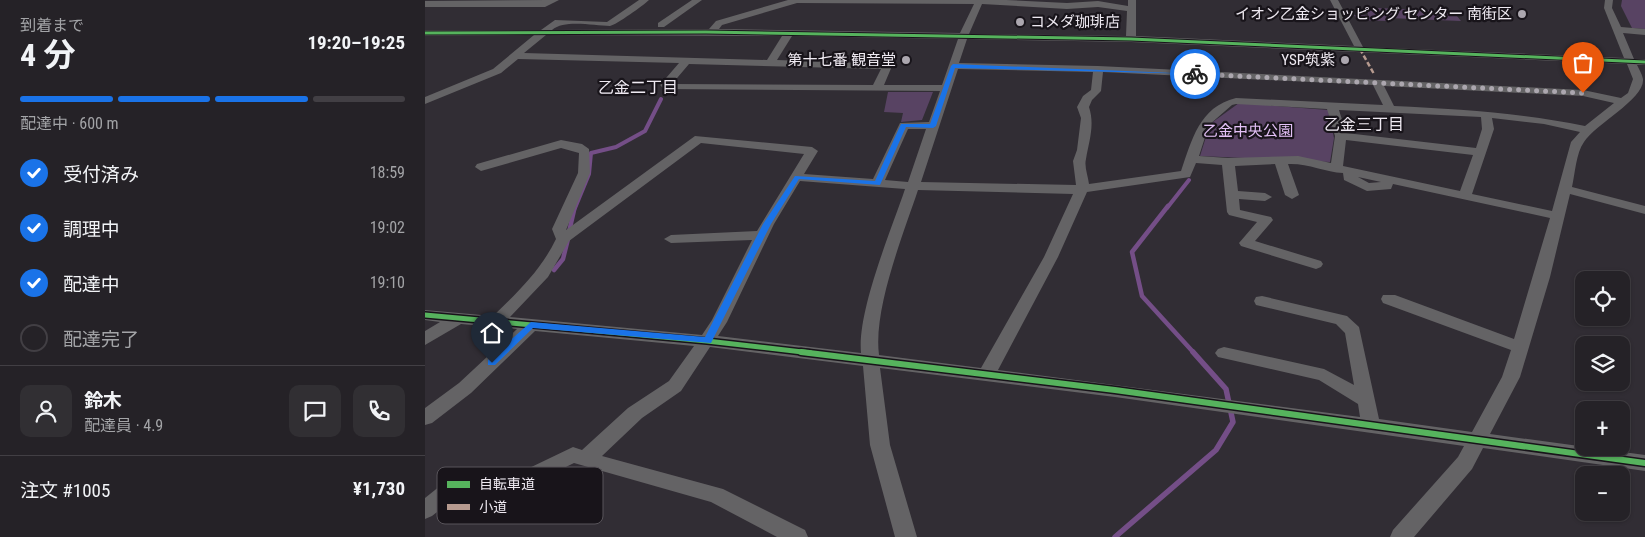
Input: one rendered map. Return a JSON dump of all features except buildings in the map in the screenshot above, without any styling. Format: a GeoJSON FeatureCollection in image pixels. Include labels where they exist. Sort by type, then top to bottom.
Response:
{"type":"FeatureCollection","features":[{"type":"Feature","properties":{"kind":"street"},"geometry":{"type":"LineString","coordinates":[[425,4],[545,4],[555,0]]}},
{"type":"Feature","properties":{"kind":"street"},"geometry":{"type":"LineString","coordinates":[[610,23],[645,0]]}},
{"type":"Feature","properties":{"kind":"street"},"geometry":{"type":"LineString","coordinates":[[661,25],[698,0]]}},
{"type":"Feature","properties":{"kind":"street"},"geometry":{"type":"LineString","coordinates":[[712,32],[719,23],[797,0],[979,2],[1047,6],[1132,4],[1131,39]]}},
{"type":"Feature","properties":{"kind":"street"},"geometry":{"type":"LineString","coordinates":[[1334,0],[1360,49]]}},
{"type":"Feature","properties":{"kind":"street"},"geometry":{"type":"LineString","coordinates":[[1401,537],[1465,462],[1511,377],[1542,277],[1577,142],[1586,130],[1641,88],[1638,79],[1638,62],[1618,30],[1608,8],[1609,0]]}},
{"type":"Feature","properties":{"kind":"street"},"geometry":{"type":"LineString","coordinates":[[907,537],[881,445],[869,361],[869,345],[876,301],[912,186],[964,35],[979,2]]}},
{"type":"Feature","properties":{"kind":"street"},"geometry":{"type":"LineString","coordinates":[[425,100],[497,71],[542,33],[559,22],[691,27]]}},
{"type":"Feature","properties":{"kind":"street"},"geometry":{"type":"LineString","coordinates":[[1618,30],[1645,32]]}},
{"type":"Feature","properties":{"kind":"street"},"geometry":{"type":"LineString","coordinates":[[425,33],[712,32],[964,35],[1131,39],[1638,62]]}},
{"type":"Feature","properties":{"kind":"street"},"geometry":{"type":"LineString","coordinates":[[769,64],[789,33]]}},
{"type":"Feature","properties":{"kind":"street"},"geometry":{"type":"LineString","coordinates":[[515,56],[887,66],[877,88]]}},
{"type":"Feature","properties":{"kind":"street"},"geometry":{"type":"LineString","coordinates":[[687,60],[665,85],[668,87],[946,88]]}},
{"type":"Feature","properties":{"kind":"street"},"geometry":{"type":"LineString","coordinates":[[953,66],[1098,69],[1583,93],[1623,102]]}},
{"type":"Feature","properties":{"kind":"street"},"geometry":{"type":"LineString","coordinates":[[986,375],[1051,257],[1083,187],[1079,161],[1083,150],[1087,118],[1083,107],[1087,98],[1096,91],[1098,69]]}},
{"type":"Feature","properties":{"kind":"street"},"geometry":{"type":"LineString","coordinates":[[1377,82],[1390,108]]}},
{"type":"Feature","properties":{"kind":"street"},"geometry":{"type":"LineString","coordinates":[[797,177],[912,186],[1072,190],[1186,174],[1193,159],[1204,124],[1229,102],[1390,108],[1486,114],[1544,121],[1586,130]]}},
{"type":"Feature","properties":{"kind":"street"},"geometry":{"type":"LineString","coordinates":[[1332,106],[1341,136],[1335,170]]}},
{"type":"Feature","properties":{"kind":"street"},"geometry":{"type":"LineString","coordinates":[[1465,196],[1488,129],[1486,114]]}},
{"type":"Feature","properties":{"kind":"street"},"geometry":{"type":"LineString","coordinates":[[877,184],[904,125],[933,126]]}},
{"type":"Feature","properties":{"kind":"street"},"geometry":{"type":"LineString","coordinates":[[1341,136],[1480,152]]}},
{"type":"Feature","properties":{"kind":"street"},"geometry":{"type":"LineString","coordinates":[[496,322],[540,280],[557,255],[563,239],[699,139],[813,151],[762,235],[707,341],[675,386],[635,413],[585,459]]}},
{"type":"Feature","properties":{"kind":"street"},"geometry":{"type":"LineString","coordinates":[[481,167],[561,144],[578,147],[585,152],[584,174],[559,230],[563,239]]}},
{"type":"Feature","properties":{"kind":"street"},"geometry":{"type":"LineString","coordinates":[[1193,159],[1228,162],[1298,160],[1335,170],[1350,171],[1349,177],[1371,188],[1386,186],[1389,179],[1558,216]]}},
{"type":"Feature","properties":{"kind":"street"},"geometry":{"type":"LineString","coordinates":[[1280,160],[1292,195]]}},
{"type":"Feature","properties":{"kind":"street"},"geometry":{"type":"LineString","coordinates":[[1228,162],[1234,212],[1266,220],[1246,243],[1316,264]]}},
{"type":"Feature","properties":{"kind":"street"},"geometry":{"type":"LineString","coordinates":[[1565,189],[1645,210]]}},
{"type":"Feature","properties":{"kind":"street"},"geometry":{"type":"LineString","coordinates":[[1232,195],[1265,197]]}},
{"type":"Feature","properties":{"kind":"street"},"geometry":{"type":"LineString","coordinates":[[671,239],[762,235]]}},
{"type":"Feature","properties":{"kind":"street"},"geometry":{"type":"LineString","coordinates":[[1389,299],[1519,347]]}},
{"type":"Feature","properties":{"kind":"street"},"geometry":{"type":"LineString","coordinates":[[1262,301],[1341,320],[1353,331],[1371,425]]}},
{"type":"Feature","properties":{"kind":"street"},"geometry":{"type":"LineString","coordinates":[[425,315],[707,341],[1200,402],[1478,441],[1645,462]]}},
{"type":"Feature","properties":{"kind":"street"},"geometry":{"type":"LineString","coordinates":[[425,339],[457,318]]}},
{"type":"Feature","properties":{"kind":"street"},"geometry":{"type":"LineString","coordinates":[[425,418],[465,388],[531,325]]}},
{"type":"Feature","properties":{"kind":"street"},"geometry":{"type":"LineString","coordinates":[[1224,353],[1324,375],[1367,400]]}},
{"type":"Feature","properties":{"kind":"street"},"geometry":{"type":"LineString","coordinates":[[549,467],[573,455],[717,495],[797,537]]}},
{"type":"Feature","properties":{"kind":"street"},"geometry":{"type":"LineString","coordinates":[[425,510],[437,500]]}},
{"type":"Feature","properties":{"kind":"green space"},"geometry":{"type":"Polygon","coordinates":[[[1622,0],[1645,0],[1645,29],[1632,28],[1621,6],[1622,0]]]}},
{"type":"Feature","properties":{"kind":"green space"},"geometry":{"type":"Polygon","coordinates":[[[1378,8],[1444,11],[1452,16],[1457,16],[1461,21],[1388,18],[1389,21],[1357,20],[1354,15],[1368,15],[1367,11],[1379,10],[1378,8]]]}},
{"type":"Feature","properties":{"kind":"green space"},"geometry":{"type":"Polygon","coordinates":[[[888,92],[933,92],[922,120],[901,122],[903,113],[884,112],[888,92]]]}},
{"type":"Feature","properties":{"kind":"green space","name":"乙金中央公園"},"geometry":{"type":"Polygon","coordinates":[[[1239,103],[1328,110],[1334,138],[1330,162],[1200,156],[1210,124],[1239,103]]]}},
{"type":"Feature","properties":{"kind":"waterway"},"geometry":{"type":"LineString","coordinates":[[575,208],[589,174],[591,153],[616,147],[645,131],[661,99]]}},
{"type":"Feature","properties":{"kind":"waterway"},"geometry":{"type":"LineString","coordinates":[[1167,208],[1189,180]]}},
{"type":"Feature","properties":{"kind":"waterway"},"geometry":{"type":"LineString","coordinates":[[569,232],[575,206]]}},
{"type":"Feature","properties":{"kind":"waterway"},"geometry":{"type":"LineString","coordinates":[[1168,206],[1132,252],[1142,296],[1194,353]]}},
{"type":"Feature","properties":{"kind":"waterway"},"geometry":{"type":"LineString","coordinates":[[554,270],[563,259],[568,239]]}},
{"type":"Feature","properties":{"kind":"waterway"},"geometry":{"type":"LineString","coordinates":[[1115,537],[1216,450],[1233,422],[1226,389],[1193,352]]}},
{"type":"Feature","properties":{"kind":"marked path"},"geometry":{"type":"LineString","coordinates":[[1360,49],[1374,74]]}},
{"type":"Feature","properties":{"kind":"cycle path"},"geometry":{"type":"LineString","coordinates":[[425,33],[706,32],[1131,39],[1645,62]]}},
{"type":"Feature","properties":{"kind":"cycle path"},"geometry":{"type":"LineString","coordinates":[[425,315],[707,341],[1115,390],[1645,463]]}},
{"type":"Feature","properties":{"kind":"way so far"},"geometry":{"type":"LineString","coordinates":[[1195,74],[1583,93]]}},
{"type":"Feature","properties":{"kind":"place","name":"イオン乙金ショッピング センター 南街区"},"geometry":{"type":"Point","coordinates":[1522,14]}},
{"type":"Feature","properties":{"kind":"place","name":"コメダ珈琲店"},"geometry":{"type":"Point","coordinates":[1020,22]}},
{"type":"Feature","properties":{"kind":"place","name":"第十七番 観音堂"},"geometry":{"type":"Point","coordinates":[906,60]}},
{"type":"Feature","properties":{"kind":"place","name":"YSP筑紫"},"geometry":{"type":"Point","coordinates":[1345,60]}},
{"type":"Feature","properties":{"kind":"district","name":"乙金二丁目"},"geometry":{"type":"Point","coordinates":[638,87]}},
{"type":"Feature","properties":{"kind":"district","name":"乙金三丁目"},"geometry":{"type":"Point","coordinates":[1364,124]}},
{"type":"Feature","properties":{"kind":"route"},"geometry":{"type":"LineString","coordinates":[[492,363],[531,325],[707,341],[719,322],[767,224],[785,193],[797,177],[877,184],[904,125],[933,126],[953,66],[1098,69],[1195,74]]}}]}
